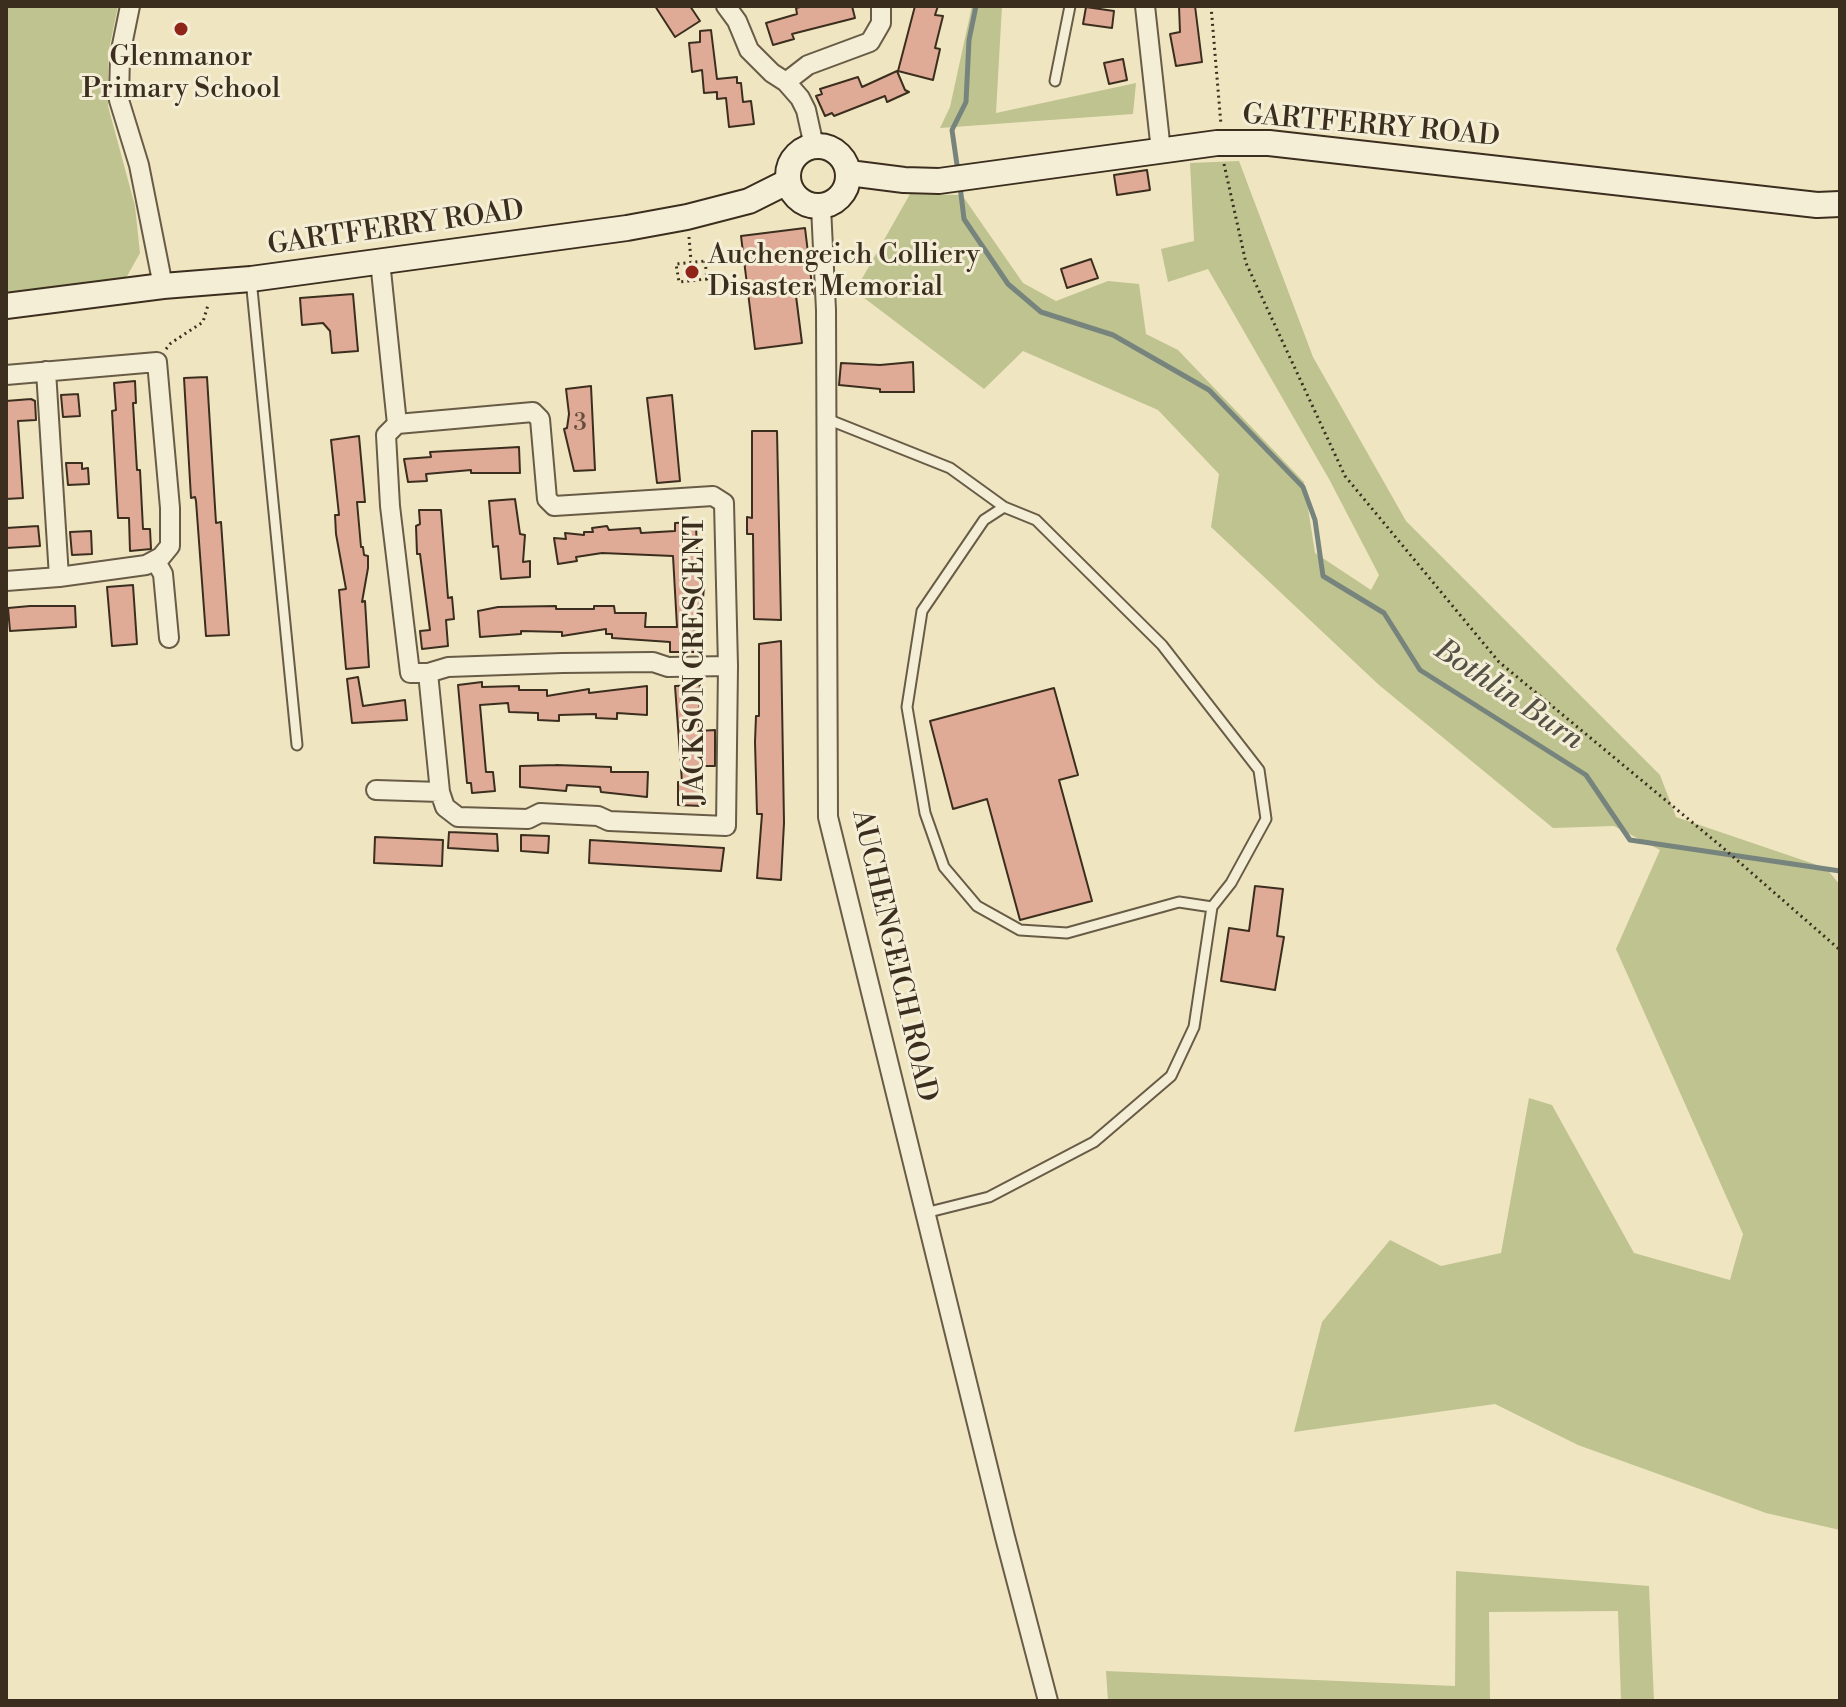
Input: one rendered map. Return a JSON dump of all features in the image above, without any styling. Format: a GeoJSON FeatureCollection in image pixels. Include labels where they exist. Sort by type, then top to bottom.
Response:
{"type":"FeatureCollection","features":[{"type":"Feature","properties":{"kind":"street"},"geometry":{"type":"LineString","coordinates":[[130,6],[120,55],[119,100],[139,165],[163,286]]}},
{"type":"Feature","properties":{"kind":"street"},"geometry":{"type":"LineString","coordinates":[[726,6],[737,21],[749,50],[800,98],[814,146]]}},
{"type":"Feature","properties":{"kind":"street"},"geometry":{"type":"LineString","coordinates":[[786,82],[808,65],[870,42],[881,23],[881,6]]}},
{"type":"Feature","properties":{"kind":"street"},"geometry":{"type":"LineString","coordinates":[[1145,6],[1161,151]]}},
{"type":"Feature","properties":{"kind":"street","name":"GARTFERRY ROAD"},"geometry":{"type":"LineString","coordinates":[[849,173],[939,181],[1222,143],[1269,143],[1802,203],[1840,204]]}},
{"type":"Feature","properties":{"kind":"street"},"geometry":{"type":"LineString","coordinates":[[814,146],[838,153],[849,173],[842,195],[821,207],[801,201],[791,193],[787,182],[793,159],[804,147],[814,146]]}},
{"type":"Feature","properties":{"kind":"street","name":"GARTFERRY ROAD"},"geometry":{"type":"LineString","coordinates":[[6,306],[163,286],[251,279],[627,228],[749,201],[787,182]]}},
{"type":"Feature","properties":{"kind":"street","name":"AUCHENGEICH ROAD"},"geometry":{"type":"LineString","coordinates":[[821,207],[826,310],[828,817],[1048,1701]]}},
{"type":"Feature","properties":{"kind":"street"},"geometry":{"type":"LineString","coordinates":[[380,261],[397,424],[386,435],[390,506],[410,673],[428,673],[448,667],[562,663],[653,662],[668,667],[728,666]]}},
{"type":"Feature","properties":{"kind":"street"},"geometry":{"type":"LineString","coordinates":[[6,375],[157,362],[170,508],[170,546],[161,557],[146,565],[6,581]]}},
{"type":"Feature","properties":{"kind":"street"},"geometry":{"type":"LineString","coordinates":[[46,371],[59,577]]}},
{"type":"Feature","properties":{"kind":"street","name":"JACKSON CRESCENT"},"geometry":{"type":"LineString","coordinates":[[397,424],[533,412],[540,419],[547,499],[554,506],[713,496],[724,503],[728,666],[726,826],[609,821],[598,816],[540,813],[528,819],[458,817],[445,807],[440,792]]}},
{"type":"Feature","properties":{"kind":"street"},"geometry":{"type":"LineString","coordinates":[[155,560],[163,574],[169,638]]}},
{"type":"Feature","properties":{"kind":"street"},"geometry":{"type":"LineString","coordinates":[[376,790],[440,792],[428,673]]}},
{"type":"Feature","properties":{"kind":"lane"},"geometry":{"type":"LineString","coordinates":[[1055,81],[1070,6]]}},
{"type":"Feature","properties":{"kind":"lane"},"geometry":{"type":"LineString","coordinates":[[251,279],[297,745]]}},
{"type":"Feature","properties":{"kind":"lane"},"geometry":{"type":"LineString","coordinates":[[827,419],[950,468],[1004,507],[1036,520],[1162,645],[1259,770],[1266,819],[1231,883],[1212,907],[1194,1027],[1171,1076],[1094,1142],[989,1197],[925,1213]]}},
{"type":"Feature","properties":{"kind":"lane"},"geometry":{"type":"LineString","coordinates":[[1004,507],[984,520],[922,611],[907,707],[925,813],[944,867],[977,906],[1020,930],[1067,933],[1179,902],[1212,907]]}},
{"type":"Feature","properties":{"kind":"path"},"geometry":{"type":"LineString","coordinates":[[1211,6],[1227,182],[1246,263],[1345,476],[1499,662],[1722,847],[1840,950]]}},
{"type":"Feature","properties":{"kind":"path"},"geometry":{"type":"LineString","coordinates":[[687,217],[691,263]]}},
{"type":"Feature","properties":{"kind":"path"},"geometry":{"type":"LineString","coordinates":[[705,261],[707,279],[679,282],[676,264],[691,263],[705,261]]}},
{"type":"Feature","properties":{"kind":"path"},"geometry":{"type":"LineString","coordinates":[[157,362],[171,343],[203,322],[207,316],[211,282]]}},
{"type":"Feature","properties":{"kind":"green space"},"geometry":{"type":"Polygon","coordinates":[[[6,6],[118,6],[108,54],[108,106],[135,206],[140,253],[126,278],[83,291],[6,300],[6,6]]]}},
{"type":"Feature","properties":{"kind":"green space"},"geometry":{"type":"Polygon","coordinates":[[[972,6],[1002,6],[996,113],[1136,83],[1133,114],[940,128],[950,107],[972,6]]]}},
{"type":"Feature","properties":{"kind":"green space"},"geometry":{"type":"Polygon","coordinates":[[[1239,161],[1313,357],[1406,521],[1660,775],[1676,817],[1826,868],[1840,885],[1840,1530],[1766,1513],[1578,1445],[1495,1404],[1294,1432],[1322,1322],[1390,1240],[1441,1266],[1501,1253],[1529,1098],[1552,1105],[1634,1253],[1730,1280],[1743,1234],[1616,949],[1660,850],[1614,826],[1553,828],[1379,685],[1211,527],[1219,474],[1158,410],[1023,351],[984,389],[855,291],[910,194],[962,195],[1023,283],[1056,301],[1108,281],[1139,284],[1146,334],[1178,350],[1304,482],[1315,553],[1371,590],[1379,575],[1329,479],[1208,269],[1168,282],[1161,249],[1194,241],[1190,163],[1239,161]]]}},
{"type":"Feature","properties":{"kind":"green space"},"geometry":{"type":"Polygon","coordinates":[[[1456,1571],[1649,1586],[1654,1701],[1621,1701],[1618,1611],[1489,1612],[1490,1701],[1108,1701],[1106,1671],[1455,1686],[1456,1571]]]}},
{"type":"Feature","properties":{"kind":"building"},"geometry":{"type":"Polygon","coordinates":[[[655,6],[690,6],[700,21],[675,37],[655,6]]]}},
{"type":"Feature","properties":{"kind":"building"},"geometry":{"type":"Polygon","coordinates":[[[852,6],[855,18],[792,34],[794,39],[773,45],[766,23],[797,14],[796,8],[852,6]]]}},
{"type":"Feature","properties":{"kind":"building"},"geometry":{"type":"Polygon","coordinates":[[[915,6],[938,6],[935,15],[943,16],[935,48],[940,49],[933,80],[898,71],[915,6]]]}},
{"type":"Feature","properties":{"kind":"building"},"geometry":{"type":"Polygon","coordinates":[[[1179,6],[1195,6],[1202,62],[1176,66],[1170,34],[1180,32],[1179,6]]]}},
{"type":"Feature","properties":{"kind":"building"},"geometry":{"type":"Polygon","coordinates":[[[1086,7],[1114,11],[1112,28],[1083,24],[1086,7]]]}},
{"type":"Feature","properties":{"kind":"building"},"geometry":{"type":"Polygon","coordinates":[[[711,30],[717,79],[737,77],[737,83],[741,83],[743,102],[751,101],[754,124],[729,127],[726,98],[717,99],[717,92],[704,93],[702,70],[692,72],[689,43],[700,42],[700,31],[711,30]]]}},
{"type":"Feature","properties":{"kind":"building"},"geometry":{"type":"Polygon","coordinates":[[[1123,59],[1127,80],[1109,84],[1104,63],[1123,59]]]}},
{"type":"Feature","properties":{"kind":"building"},"geometry":{"type":"Polygon","coordinates":[[[897,71],[905,90],[909,92],[887,102],[885,96],[834,116],[832,113],[825,116],[816,96],[822,94],[820,89],[858,77],[862,87],[897,71]]]}},
{"type":"Feature","properties":{"kind":"building"},"geometry":{"type":"Polygon","coordinates":[[[1147,170],[1150,190],[1117,195],[1114,175],[1147,170]]]}},
{"type":"Feature","properties":{"kind":"building"},"geometry":{"type":"Polygon","coordinates":[[[805,228],[813,294],[796,296],[802,343],[755,349],[741,236],[805,228]]]}},
{"type":"Feature","properties":{"kind":"building"},"geometry":{"type":"Polygon","coordinates":[[[1091,259],[1098,278],[1067,288],[1061,269],[1091,259]]]}},
{"type":"Feature","properties":{"kind":"building"},"geometry":{"type":"Polygon","coordinates":[[[353,294],[358,351],[332,353],[330,331],[323,323],[302,325],[300,298],[353,294]]]}},
{"type":"Feature","properties":{"kind":"building"},"geometry":{"type":"Polygon","coordinates":[[[913,362],[914,392],[880,392],[880,389],[839,385],[841,363],[880,365],[913,362]]]}},
{"type":"Feature","properties":{"kind":"building"},"geometry":{"type":"Polygon","coordinates":[[[207,377],[216,523],[221,522],[229,635],[206,636],[196,501],[195,497],[191,498],[184,378],[207,377]]]}},
{"type":"Feature","properties":{"kind":"building"},"geometry":{"type":"Polygon","coordinates":[[[135,381],[136,403],[133,403],[137,470],[140,470],[143,529],[150,529],[151,549],[130,551],[129,518],[118,518],[112,411],[116,410],[114,383],[135,381]]]}},
{"type":"Feature","properties":{"kind":"building"},"geometry":{"type":"Polygon","coordinates":[[[591,386],[595,470],[574,471],[564,429],[567,428],[569,414],[566,389],[591,386]]]}},
{"type":"Feature","properties":{"kind":"building"},"geometry":{"type":"Polygon","coordinates":[[[78,394],[80,416],[63,417],[61,395],[78,394]]]}},
{"type":"Feature","properties":{"kind":"building"},"geometry":{"type":"Polygon","coordinates":[[[672,395],[680,481],[657,483],[647,398],[672,395]]]}},
{"type":"Feature","properties":{"kind":"building"},"geometry":{"type":"Polygon","coordinates":[[[6,401],[35,401],[36,420],[18,421],[23,498],[6,499],[6,401]]]}},
{"type":"Feature","properties":{"kind":"building"},"geometry":{"type":"Polygon","coordinates":[[[752,431],[777,431],[781,620],[754,619],[753,534],[747,534],[747,517],[752,518],[752,431]]]}},
{"type":"Feature","properties":{"kind":"building"},"geometry":{"type":"Polygon","coordinates":[[[359,436],[365,502],[357,502],[361,547],[364,555],[368,556],[362,602],[365,601],[369,667],[346,669],[339,590],[346,589],[336,534],[335,515],[339,515],[331,440],[359,436]]]}},
{"type":"Feature","properties":{"kind":"building"},"geometry":{"type":"Polygon","coordinates":[[[519,447],[520,473],[471,473],[471,470],[426,474],[427,481],[408,482],[404,459],[431,457],[430,452],[519,447]]]}},
{"type":"Feature","properties":{"kind":"building"},"geometry":{"type":"Polygon","coordinates":[[[66,463],[82,463],[82,469],[88,468],[89,484],[68,485],[66,463]]]}},
{"type":"Feature","properties":{"kind":"building"},"geometry":{"type":"Polygon","coordinates":[[[515,499],[520,534],[525,535],[523,562],[530,561],[530,577],[501,579],[498,546],[493,547],[489,501],[515,499]]]}},
{"type":"Feature","properties":{"kind":"building"},"geometry":{"type":"Polygon","coordinates":[[[419,510],[441,510],[448,598],[452,597],[454,619],[446,620],[448,646],[422,649],[420,631],[430,630],[420,554],[417,554],[419,510]]]}},
{"type":"Feature","properties":{"kind":"building"},"geometry":{"type":"Polygon","coordinates":[[[696,522],[697,557],[703,557],[704,587],[702,609],[696,610],[697,622],[694,622],[696,652],[670,652],[670,642],[612,638],[612,634],[606,634],[606,629],[562,636],[562,632],[521,631],[521,634],[480,637],[478,611],[498,607],[594,609],[594,606],[614,606],[615,613],[646,613],[645,627],[677,627],[673,556],[602,553],[576,557],[577,561],[558,564],[554,538],[566,539],[565,533],[584,535],[584,532],[593,532],[592,528],[607,526],[609,530],[640,528],[641,533],[675,531],[675,523],[696,522]]]}},
{"type":"Feature","properties":{"kind":"building"},"geometry":{"type":"Polygon","coordinates":[[[38,526],[40,546],[6,548],[6,528],[38,526]]]}},
{"type":"Feature","properties":{"kind":"building"},"geometry":{"type":"Polygon","coordinates":[[[91,531],[92,554],[72,555],[70,532],[91,531]]]}},
{"type":"Feature","properties":{"kind":"building"},"geometry":{"type":"Polygon","coordinates":[[[133,585],[137,644],[112,646],[107,587],[133,585]]]}},
{"type":"Feature","properties":{"kind":"building"},"geometry":{"type":"Polygon","coordinates":[[[75,606],[76,627],[10,631],[8,608],[75,606]]]}},
{"type":"Feature","properties":{"kind":"building"},"geometry":{"type":"Polygon","coordinates":[[[781,641],[784,823],[781,880],[757,878],[762,814],[757,814],[755,742],[756,716],[759,716],[759,644],[781,641]]]}},
{"type":"Feature","properties":{"kind":"building"},"geometry":{"type":"Polygon","coordinates":[[[358,677],[363,706],[405,700],[407,720],[352,723],[347,679],[358,677]]]}},
{"type":"Feature","properties":{"kind":"building"},"geometry":{"type":"Polygon","coordinates":[[[482,682],[482,687],[519,686],[519,690],[547,690],[547,696],[589,689],[589,693],[647,686],[647,715],[617,713],[617,719],[596,718],[596,714],[559,715],[559,721],[538,720],[538,713],[509,712],[508,703],[480,705],[486,772],[493,772],[495,791],[472,793],[471,783],[467,783],[458,685],[482,682]]]}},
{"type":"Feature","properties":{"kind":"building"},"geometry":{"type":"Polygon","coordinates":[[[700,685],[699,731],[715,730],[715,766],[704,766],[701,777],[702,806],[678,805],[678,782],[682,782],[675,686],[700,685]]]}},
{"type":"Feature","properties":{"kind":"building"},"geometry":{"type":"Polygon","coordinates":[[[1054,688],[1078,775],[1059,780],[1092,901],[1020,920],[987,799],[953,809],[930,721],[1054,688]]]}},
{"type":"Feature","properties":{"kind":"building"},"geometry":{"type":"Polygon","coordinates":[[[520,766],[611,767],[611,772],[648,772],[647,797],[601,792],[600,787],[567,785],[566,791],[520,787],[520,766]]]}},
{"type":"Feature","properties":{"kind":"building"},"geometry":{"type":"Polygon","coordinates":[[[449,832],[497,834],[498,851],[448,848],[449,832]]]}},
{"type":"Feature","properties":{"kind":"building"},"geometry":{"type":"Polygon","coordinates":[[[521,835],[549,836],[548,853],[521,851],[521,835]]]}},
{"type":"Feature","properties":{"kind":"building"},"geometry":{"type":"Polygon","coordinates":[[[375,837],[443,840],[442,866],[374,863],[375,837]]]}},
{"type":"Feature","properties":{"kind":"building"},"geometry":{"type":"Polygon","coordinates":[[[590,840],[724,848],[721,871],[589,863],[590,840]]]}},
{"type":"Feature","properties":{"kind":"building"},"geometry":{"type":"Polygon","coordinates":[[[1255,886],[1283,889],[1277,936],[1284,937],[1275,990],[1221,981],[1229,928],[1249,931],[1255,886]]]}},
{"type":"Feature","properties":{"kind":"waterway","name":"Bothlin Burn"},"geometry":{"type":"LineString","coordinates":[[958,172],[952,130],[966,102],[969,40],[976,6]]}},
{"type":"Feature","properties":{"kind":"waterway","name":"Bothlin Burn"},"geometry":{"type":"LineString","coordinates":[[960,186],[964,219],[1008,284],[1041,312],[1113,335],[1209,390],[1303,487],[1315,520],[1323,576],[1384,613],[1420,670],[1586,775],[1630,840],[1840,871]]}},
{"type":"Feature","properties":{"kind":"place","name":"Glenmanor Primary School"},"geometry":{"type":"Point","coordinates":[181,29]}},
{"type":"Feature","properties":{"kind":"place","name":"Auchengeich Colliery Disaster Memorial"},"geometry":{"type":"Point","coordinates":[692,272]}}]}
